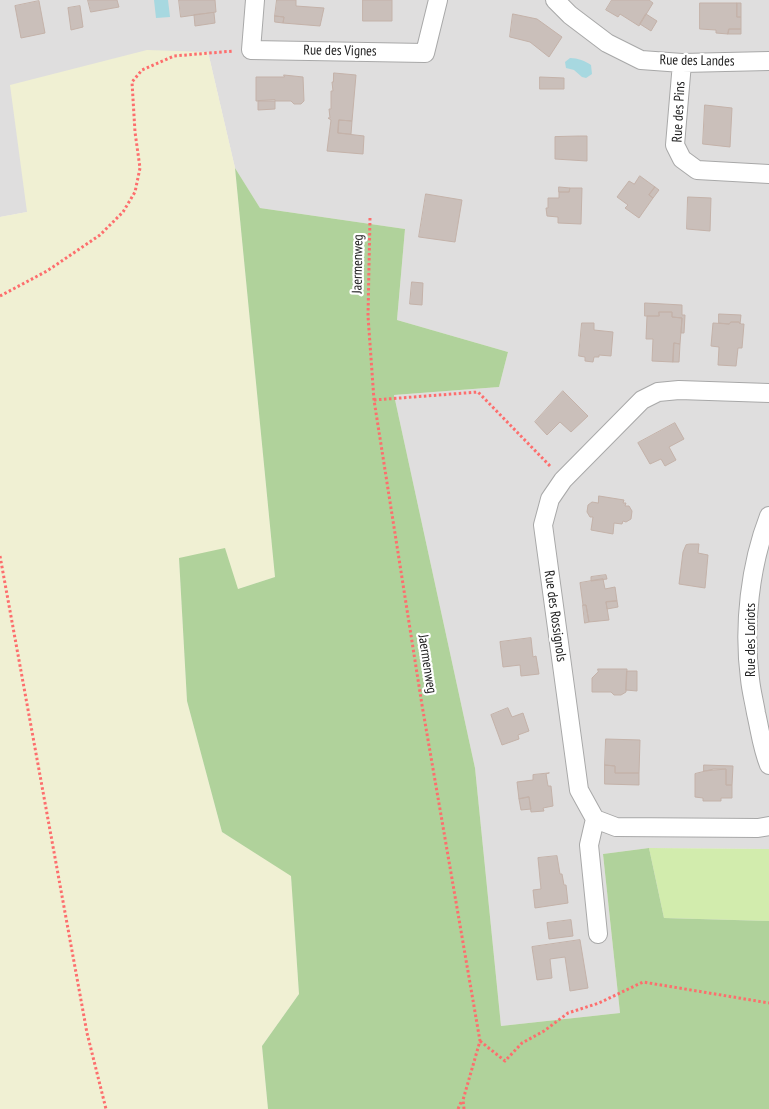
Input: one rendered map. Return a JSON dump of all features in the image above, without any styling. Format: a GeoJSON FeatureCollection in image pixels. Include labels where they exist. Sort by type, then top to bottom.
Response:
{"type":"FeatureCollection","features":[{"type":"Feature","properties":{"kind":"street"},"geometry":{"type":"LineString","coordinates":[[250,50],[255,0]]}},
{"type":"Feature","properties":{"kind":"street","name":"Rue des Vignes"},"geometry":{"type":"LineString","coordinates":[[250,50],[425,52],[438,0]]}},
{"type":"Feature","properties":{"kind":"street","name":"Rue des Landes"},"geometry":{"type":"LineString","coordinates":[[555,0],[570,15],[607,43],[641,60],[682,63],[769,61]]}},
{"type":"Feature","properties":{"kind":"street","name":"Rue des Pins"},"geometry":{"type":"LineString","coordinates":[[682,63],[675,146],[682,159],[697,170],[769,174]]}},
{"type":"Feature","properties":{"kind":"street","name":"Rue des Rossignols"},"geometry":{"type":"LineString","coordinates":[[595,819],[579,790],[543,525],[550,499],[563,480],[642,400],[658,392],[679,390],[769,393]]}},
{"type":"Feature","properties":{"kind":"street","name":"Rue des Loriots"},"geometry":{"type":"LineString","coordinates":[[769,516],[752,580],[748,631],[750,678],[762,709],[763,750],[769,765]]}},
{"type":"Feature","properties":{"kind":"street"},"geometry":{"type":"LineString","coordinates":[[598,934],[589,845],[595,819],[616,827],[758,828],[769,826]]}},
{"type":"Feature","properties":{"kind":"path"},"geometry":{"type":"LineString","coordinates":[[0,296],[47,270],[100,235],[123,212],[135,192],[140,168],[135,132],[132,82],[142,70],[174,56],[250,50]]}},
{"type":"Feature","properties":{"kind":"path","name":"Jaermenweg"},"geometry":{"type":"LineString","coordinates":[[370,218],[368,316],[374,400],[422,705],[480,1041],[463,1100],[464,1109]]}},
{"type":"Feature","properties":{"kind":"path"},"geometry":{"type":"LineString","coordinates":[[374,400],[478,392],[563,480]]}},
{"type":"Feature","properties":{"kind":"path"},"geometry":{"type":"LineString","coordinates":[[0,556],[87,1033],[106,1109]]}},
{"type":"Feature","properties":{"kind":"path"},"geometry":{"type":"LineString","coordinates":[[480,1041],[505,1061],[522,1043],[544,1031],[568,1013],[600,1004],[643,982],[769,1003]]}},
{"type":"Feature","properties":{"kind":"path"},"geometry":{"type":"LineString","coordinates":[[458,1109],[463,1100]]}},
{"type":"Feature","properties":{"kind":"shaded area"},"geometry":{"type":"Polygon","coordinates":[[[0,0],[769,0],[769,849],[649,848],[603,854],[620,1013],[501,1026],[475,768],[394,395],[499,387],[508,352],[397,320],[405,229],[260,208],[235,168],[208,52],[27,212],[0,217],[0,0]]]}},
{"type":"Feature","properties":{"kind":"green space"},"geometry":{"type":"Polygon","coordinates":[[[147,50],[208,52],[235,168],[275,577],[238,589],[179,558],[187,701],[222,832],[291,875],[299,994],[262,1046],[268,1109],[0,1109],[0,217],[27,212],[10,85],[147,50]]]}},
{"type":"Feature","properties":{"kind":"green space"},"geometry":{"type":"Polygon","coordinates":[[[235,168],[260,208],[405,229],[397,320],[508,352],[499,387],[394,395],[475,768],[501,1026],[620,1013],[603,854],[649,848],[664,918],[769,921],[769,1109],[268,1109],[262,1046],[299,994],[291,876],[222,832],[187,701],[179,558],[225,548],[238,589],[275,577],[235,168]]]}},
{"type":"Feature","properties":{"kind":"green space"},"geometry":{"type":"Polygon","coordinates":[[[649,848],[769,849],[769,921],[664,918],[649,848]]]}},
{"type":"Feature","properties":{"kind":"water"},"geometry":{"type":"Polygon","coordinates":[[[154,0],[168,0],[170,17],[156,18],[154,0]]]}},
{"type":"Feature","properties":{"kind":"water"},"geometry":{"type":"Polygon","coordinates":[[[570,58],[581,60],[591,65],[592,74],[586,78],[574,70],[566,68],[565,62],[570,58]]]}},
{"type":"Feature","properties":{"kind":"building"},"geometry":{"type":"Polygon","coordinates":[[[88,0],[117,0],[119,7],[91,12],[88,0]]]}},
{"type":"Feature","properties":{"kind":"building"},"geometry":{"type":"Polygon","coordinates":[[[179,0],[215,0],[216,12],[181,17],[179,0]]]}},
{"type":"Feature","properties":{"kind":"building"},"geometry":{"type":"Polygon","coordinates":[[[277,0],[296,0],[296,6],[324,8],[320,26],[283,23],[284,17],[275,16],[277,0]]]}},
{"type":"Feature","properties":{"kind":"building"},"geometry":{"type":"Polygon","coordinates":[[[363,0],[392,0],[392,21],[363,21],[363,0]]]}},
{"type":"Feature","properties":{"kind":"building"},"geometry":{"type":"Polygon","coordinates":[[[612,0],[649,0],[653,3],[639,26],[620,14],[618,17],[606,10],[612,0]]]}},
{"type":"Feature","properties":{"kind":"building"},"geometry":{"type":"Polygon","coordinates":[[[39,1],[45,33],[21,38],[15,6],[39,1]]]}},
{"type":"Feature","properties":{"kind":"building"},"geometry":{"type":"Polygon","coordinates":[[[700,3],[737,3],[737,17],[741,17],[741,29],[729,29],[728,34],[716,33],[716,30],[700,29],[700,3]]]}},
{"type":"Feature","properties":{"kind":"building"},"geometry":{"type":"Polygon","coordinates":[[[737,3],[741,3],[741,17],[737,17],[737,3]]]}},
{"type":"Feature","properties":{"kind":"building"},"geometry":{"type":"Polygon","coordinates":[[[80,6],[83,27],[71,30],[68,8],[80,6]]]}},
{"type":"Feature","properties":{"kind":"building"},"geometry":{"type":"Polygon","coordinates":[[[214,13],[215,23],[195,26],[194,15],[214,13]]]}},
{"type":"Feature","properties":{"kind":"building"},"geometry":{"type":"Polygon","coordinates":[[[513,14],[537,19],[562,37],[549,57],[530,42],[510,37],[513,14]]]}},
{"type":"Feature","properties":{"kind":"building"},"geometry":{"type":"Polygon","coordinates":[[[646,14],[657,21],[651,31],[640,24],[646,14]]]}},
{"type":"Feature","properties":{"kind":"building"},"geometry":{"type":"Polygon","coordinates":[[[275,16],[284,17],[283,23],[275,22],[275,16]]]}},
{"type":"Feature","properties":{"kind":"building"},"geometry":{"type":"Polygon","coordinates":[[[729,29],[741,29],[741,34],[728,34],[729,29]]]}},
{"type":"Feature","properties":{"kind":"building"},"geometry":{"type":"Polygon","coordinates":[[[334,73],[356,75],[352,121],[339,120],[338,133],[364,136],[363,154],[327,151],[331,120],[328,118],[330,118],[329,109],[331,109],[334,73]]]}},
{"type":"Feature","properties":{"kind":"building"},"geometry":{"type":"Polygon","coordinates":[[[284,75],[303,77],[304,101],[301,104],[294,104],[291,101],[256,101],[256,77],[284,77],[284,75]]]}},
{"type":"Feature","properties":{"kind":"building"},"geometry":{"type":"Polygon","coordinates":[[[540,77],[564,78],[564,89],[540,89],[540,77]]]}},
{"type":"Feature","properties":{"kind":"building"},"geometry":{"type":"Polygon","coordinates":[[[275,100],[275,109],[258,110],[258,101],[275,100]]]}},
{"type":"Feature","properties":{"kind":"building"},"geometry":{"type":"Polygon","coordinates":[[[705,105],[732,108],[730,147],[703,144],[705,105]]]}},
{"type":"Feature","properties":{"kind":"building"},"geometry":{"type":"Polygon","coordinates":[[[339,120],[352,121],[351,134],[338,133],[339,120]]]}},
{"type":"Feature","properties":{"kind":"building"},"geometry":{"type":"Polygon","coordinates":[[[587,136],[587,161],[555,159],[555,137],[587,136]]]}},
{"type":"Feature","properties":{"kind":"building"},"geometry":{"type":"Polygon","coordinates":[[[640,176],[655,187],[649,195],[653,198],[639,218],[625,208],[628,205],[617,197],[629,181],[634,184],[640,176]]]}},
{"type":"Feature","properties":{"kind":"building"},"geometry":{"type":"Polygon","coordinates":[[[559,187],[570,188],[569,192],[559,192],[559,187]]]}},
{"type":"Feature","properties":{"kind":"building"},"geometry":{"type":"Polygon","coordinates":[[[655,187],[659,190],[653,198],[649,195],[655,187]]]}},
{"type":"Feature","properties":{"kind":"building"},"geometry":{"type":"Polygon","coordinates":[[[570,188],[582,188],[581,224],[558,223],[558,217],[547,216],[548,198],[559,198],[559,192],[569,192],[570,188]]]}},
{"type":"Feature","properties":{"kind":"building"},"geometry":{"type":"Polygon","coordinates":[[[426,194],[462,200],[455,242],[419,237],[426,194]]]}},
{"type":"Feature","properties":{"kind":"building"},"geometry":{"type":"Polygon","coordinates":[[[688,197],[711,198],[710,231],[687,229],[688,197]]]}},
{"type":"Feature","properties":{"kind":"building"},"geometry":{"type":"Polygon","coordinates":[[[412,282],[423,283],[422,305],[410,304],[412,282]]]}},
{"type":"Feature","properties":{"kind":"building"},"geometry":{"type":"Polygon","coordinates":[[[645,303],[682,305],[682,315],[685,315],[684,333],[681,333],[682,318],[672,317],[672,312],[659,312],[659,316],[645,316],[645,303]]]}},
{"type":"Feature","properties":{"kind":"building"},"geometry":{"type":"Polygon","coordinates":[[[659,312],[672,312],[672,317],[682,318],[680,344],[674,343],[673,362],[652,361],[653,339],[646,339],[647,316],[659,316],[659,312]]]}},
{"type":"Feature","properties":{"kind":"building"},"geometry":{"type":"Polygon","coordinates":[[[719,314],[741,315],[740,324],[739,322],[719,323],[719,314]]]}},
{"type":"Feature","properties":{"kind":"building"},"geometry":{"type":"Polygon","coordinates":[[[731,322],[744,324],[742,348],[738,348],[736,366],[718,365],[719,347],[711,346],[713,323],[729,324],[731,322]]]}},
{"type":"Feature","properties":{"kind":"building"},"geometry":{"type":"Polygon","coordinates":[[[582,323],[594,323],[594,330],[613,332],[611,356],[599,355],[599,357],[594,357],[593,362],[585,361],[585,357],[579,356],[582,323]]]}},
{"type":"Feature","properties":{"kind":"building"},"geometry":{"type":"Polygon","coordinates":[[[674,343],[680,344],[679,362],[673,362],[674,343]]]}},
{"type":"Feature","properties":{"kind":"building"},"geometry":{"type":"Polygon","coordinates":[[[563,391],[588,416],[571,432],[560,422],[547,435],[535,422],[563,391]]]}},
{"type":"Feature","properties":{"kind":"building"},"geometry":{"type":"Polygon","coordinates":[[[675,423],[684,439],[669,447],[676,460],[665,466],[661,459],[650,464],[638,443],[675,423]]]}},
{"type":"Feature","properties":{"kind":"building"},"geometry":{"type":"Polygon","coordinates":[[[599,496],[624,500],[625,506],[629,506],[632,511],[631,519],[626,522],[623,521],[622,524],[614,523],[613,534],[591,530],[593,517],[590,517],[587,512],[588,505],[592,502],[598,503],[599,496]]]}},
{"type":"Feature","properties":{"kind":"building"},"geometry":{"type":"Polygon","coordinates":[[[699,544],[698,553],[708,555],[705,588],[679,584],[683,552],[686,545],[699,544]]]}},
{"type":"Feature","properties":{"kind":"building"},"geometry":{"type":"Polygon","coordinates":[[[606,575],[607,579],[591,581],[591,577],[606,575]]]}},
{"type":"Feature","properties":{"kind":"building"},"geometry":{"type":"Polygon","coordinates":[[[603,579],[605,589],[615,587],[617,601],[606,602],[609,620],[589,622],[586,605],[583,605],[580,583],[603,579]]]}},
{"type":"Feature","properties":{"kind":"building"},"geometry":{"type":"Polygon","coordinates":[[[617,601],[618,607],[607,609],[606,602],[617,601]]]}},
{"type":"Feature","properties":{"kind":"building"},"geometry":{"type":"Polygon","coordinates":[[[583,605],[586,605],[589,622],[585,623],[583,605]]]}},
{"type":"Feature","properties":{"kind":"building"},"geometry":{"type":"Polygon","coordinates":[[[531,638],[533,657],[536,656],[539,674],[521,676],[520,665],[503,667],[500,642],[531,638]]]}},
{"type":"Feature","properties":{"kind":"building"},"geometry":{"type":"Polygon","coordinates":[[[598,669],[627,669],[626,692],[621,695],[614,695],[611,692],[592,692],[592,678],[598,672],[598,669]]]}},
{"type":"Feature","properties":{"kind":"building"},"geometry":{"type":"Polygon","coordinates":[[[627,671],[637,671],[637,691],[626,690],[627,671]]]}},
{"type":"Feature","properties":{"kind":"building"},"geometry":{"type":"Polygon","coordinates":[[[508,708],[512,717],[523,713],[529,731],[518,735],[519,739],[502,745],[491,715],[508,708]]]}},
{"type":"Feature","properties":{"kind":"building"},"geometry":{"type":"Polygon","coordinates":[[[606,739],[640,740],[639,773],[615,773],[615,766],[605,765],[606,739]]]}},
{"type":"Feature","properties":{"kind":"building"},"geometry":{"type":"Polygon","coordinates":[[[605,765],[615,766],[615,773],[639,773],[639,785],[605,784],[605,765]]]}},
{"type":"Feature","properties":{"kind":"building"},"geometry":{"type":"Polygon","coordinates":[[[704,765],[733,766],[732,785],[726,785],[726,769],[704,771],[704,765]]]}},
{"type":"Feature","properties":{"kind":"building"},"geometry":{"type":"Polygon","coordinates":[[[714,769],[726,769],[726,785],[732,785],[732,798],[721,798],[721,801],[703,801],[703,798],[695,797],[695,774],[714,769]]]}},
{"type":"Feature","properties":{"kind":"building"},"geometry":{"type":"Polygon","coordinates":[[[549,773],[546,774],[548,786],[551,786],[553,806],[543,808],[544,811],[531,812],[529,797],[519,799],[517,782],[533,780],[533,775],[549,773]]]}},
{"type":"Feature","properties":{"kind":"building"},"geometry":{"type":"Polygon","coordinates":[[[529,797],[531,809],[521,810],[519,799],[529,797]]]}},
{"type":"Feature","properties":{"kind":"building"},"geometry":{"type":"Polygon","coordinates":[[[557,856],[560,874],[562,874],[564,885],[566,885],[568,903],[535,908],[533,890],[541,889],[538,858],[557,856]]]}},
{"type":"Feature","properties":{"kind":"building"},"geometry":{"type":"Polygon","coordinates":[[[571,920],[573,936],[549,939],[547,923],[571,920]]]}},
{"type":"Feature","properties":{"kind":"building"},"geometry":{"type":"Polygon","coordinates":[[[580,940],[588,988],[570,991],[565,957],[550,959],[552,978],[537,980],[532,947],[580,940]]]}}]}
